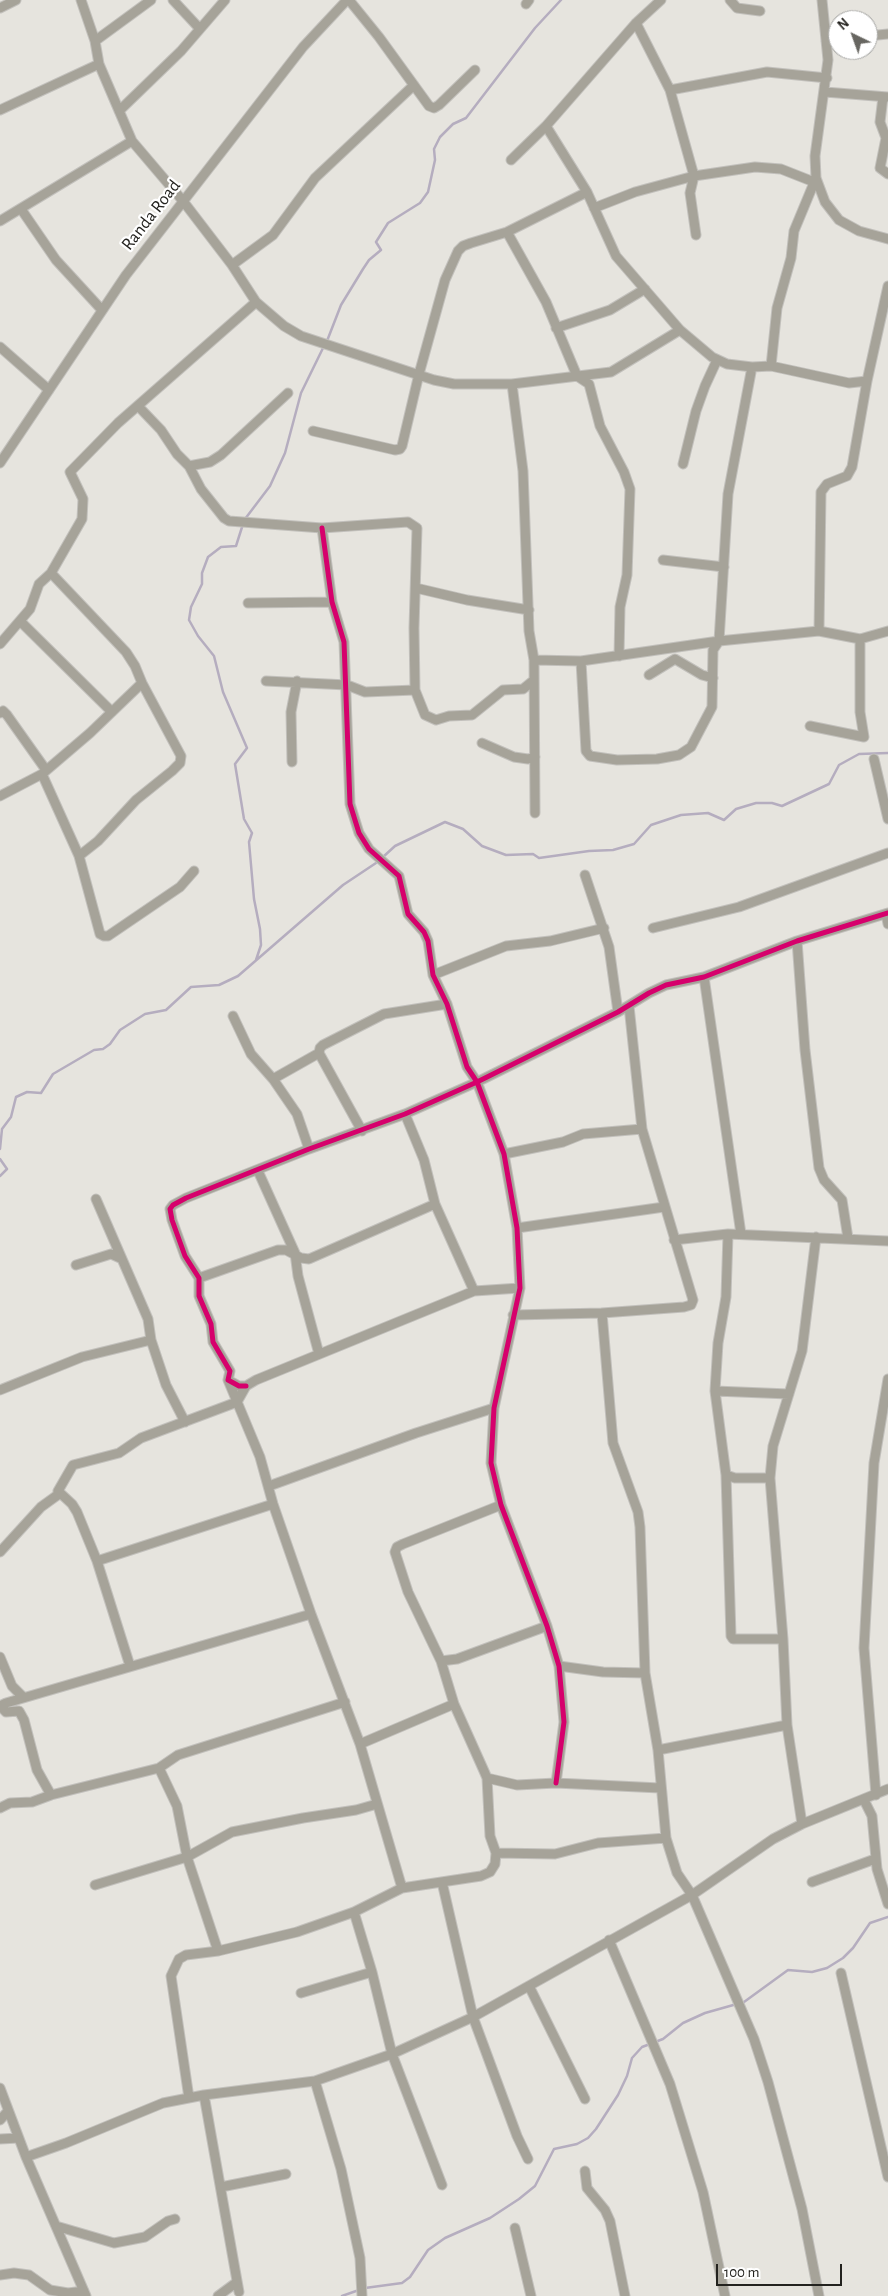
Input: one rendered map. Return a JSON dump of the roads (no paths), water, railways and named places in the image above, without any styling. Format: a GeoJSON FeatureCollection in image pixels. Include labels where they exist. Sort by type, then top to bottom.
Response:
{"type":"FeatureCollection","features":[{"type":"Feature","properties":{"kind":"street"},"geometry":{"type":"LineString","coordinates":[[0,8],[16,0]]}},
{"type":"Feature","properties":{"kind":"street"},"geometry":{"type":"LineString","coordinates":[[81,0],[95,41],[99,64],[132,141],[183,201],[232,265],[256,302],[284,326],[301,336],[454,384],[512,384],[611,372],[680,330]]}},
{"type":"Feature","properties":{"kind":"street"},"geometry":{"type":"LineString","coordinates":[[95,41],[151,0]]}},
{"type":"Feature","properties":{"kind":"street"},"geometry":{"type":"LineString","coordinates":[[172,0],[200,30]]}},
{"type":"Feature","properties":{"kind":"street"},"geometry":{"type":"LineString","coordinates":[[119,111],[181,52],[225,0]]}},
{"type":"Feature","properties":{"kind":"street"},"geometry":{"type":"LineString","coordinates":[[348,0],[429,106],[434,108],[475,70]]}},
{"type":"Feature","properties":{"kind":"street","name":"Randa Road"},"geometry":{"type":"LineString","coordinates":[[0,463],[101,310],[303,47],[348,0]]}},
{"type":"Feature","properties":{"kind":"street"},"geometry":{"type":"LineString","coordinates":[[511,160],[546,126],[636,23],[661,0]]}},
{"type":"Feature","properties":{"kind":"street"},"geometry":{"type":"LineString","coordinates":[[730,0],[737,8],[760,11]]}},
{"type":"Feature","properties":{"kind":"street"},"geometry":{"type":"LineString","coordinates":[[770,366],[777,308],[791,258],[794,231],[815,180],[815,156],[828,60],[822,0]]}},
{"type":"Feature","properties":{"kind":"street"},"geometry":{"type":"LineString","coordinates":[[636,23],[670,90],[694,176],[690,193],[696,234]]}},
{"type":"Feature","properties":{"kind":"street"},"geometry":{"type":"LineString","coordinates":[[0,109],[99,64]]}},
{"type":"Feature","properties":{"kind":"street"},"geometry":{"type":"LineString","coordinates":[[670,90],[767,72],[827,78]]}},
{"type":"Feature","properties":{"kind":"street"},"geometry":{"type":"LineString","coordinates":[[232,265],[273,235],[315,178],[414,86]]}},
{"type":"Feature","properties":{"kind":"street"},"geometry":{"type":"LineString","coordinates":[[825,92],[886,97],[880,122],[886,138],[880,168],[888,174]]}},
{"type":"Feature","properties":{"kind":"street"},"geometry":{"type":"LineString","coordinates":[[546,126],[587,192],[616,256],[680,330],[717,360],[728,364],[752,367],[770,366],[850,383],[867,381]]}},
{"type":"Feature","properties":{"kind":"street"},"geometry":{"type":"LineString","coordinates":[[0,222],[132,141]]}},
{"type":"Feature","properties":{"kind":"street"},"geometry":{"type":"LineString","coordinates":[[594,208],[635,192],[694,176],[764,167],[815,180],[825,202],[839,220],[858,232],[888,239]]}},
{"type":"Feature","properties":{"kind":"street"},"geometry":{"type":"LineString","coordinates":[[313,430],[395,450],[400,449],[445,280],[458,252],[470,242],[507,232],[587,192]]}},
{"type":"Feature","properties":{"kind":"street"},"geometry":{"type":"LineString","coordinates":[[22,209],[56,260],[101,310]]}},
{"type":"Feature","properties":{"kind":"street"},"geometry":{"type":"LineString","coordinates":[[507,232],[546,302],[577,376],[589,384],[600,426],[624,472],[630,489],[627,575],[620,607],[619,656]]}},
{"type":"Feature","properties":{"kind":"street"},"geometry":{"type":"LineString","coordinates":[[818,631],[821,492],[826,484],[847,476],[852,467],[867,381],[888,286]]}},
{"type":"Feature","properties":{"kind":"street"},"geometry":{"type":"LineString","coordinates":[[556,328],[610,310],[645,289]]}},
{"type":"Feature","properties":{"kind":"street"},"geometry":{"type":"LineString","coordinates":[[0,644],[30,609],[39,584],[51,574],[82,519],[83,499],[70,472],[138,406],[256,302]]}},
{"type":"Feature","properties":{"kind":"street"},"geometry":{"type":"LineString","coordinates":[[0,347],[49,390]]}},
{"type":"Feature","properties":{"kind":"street"},"geometry":{"type":"LineString","coordinates":[[683,464],[696,411],[717,360]]}},
{"type":"Feature","properties":{"kind":"street"},"geometry":{"type":"LineString","coordinates":[[581,661],[586,751],[596,758],[617,760],[658,759],[679,755],[691,747],[712,707],[713,650],[719,641],[728,494],[752,367]]}},
{"type":"Feature","properties":{"kind":"street"},"geometry":{"type":"LineString","coordinates":[[512,384],[523,471],[529,632],[534,660],[535,814]]}},
{"type":"Feature","properties":{"kind":"street"},"geometry":{"type":"LineString","coordinates":[[190,466],[210,462],[221,455],[288,393]]}},
{"type":"Feature","properties":{"kind":"street"},"geometry":{"type":"LineString","coordinates":[[138,406],[161,430],[177,454],[190,466],[201,489],[224,518],[229,521],[322,528],[408,522],[414,524],[417,528],[414,628],[415,690],[425,715],[436,720],[449,716],[472,715],[503,690],[523,689],[534,680]]}},
{"type":"Feature","properties":{"kind":"street"},"geometry":{"type":"LineString","coordinates":[[322,528],[332,602],[344,642],[347,685],[349,796],[358,834],[369,849],[399,876],[408,914],[424,932],[428,942],[433,976],[447,1004],[467,1067],[477,1082],[504,1154],[517,1228],[520,1288],[494,1408],[492,1463],[501,1506],[547,1626],[559,1666],[564,1722],[556,1783]]}},
{"type":"Feature","properties":{"kind":"street"},"geometry":{"type":"LineString","coordinates":[[663,560],[724,567]]}},
{"type":"Feature","properties":{"kind":"street"},"geometry":{"type":"LineString","coordinates":[[51,574],[126,652],[136,666],[142,683],[182,756],[180,763],[136,800],[98,841],[79,856]]}},
{"type":"Feature","properties":{"kind":"street"},"geometry":{"type":"LineString","coordinates":[[416,588],[467,600],[529,610]]}},
{"type":"Feature","properties":{"kind":"street"},"geometry":{"type":"LineString","coordinates":[[248,603],[332,602]]}},
{"type":"Feature","properties":{"kind":"street"},"geometry":{"type":"LineString","coordinates":[[20,622],[112,712]]}},
{"type":"Feature","properties":{"kind":"street"},"geometry":{"type":"LineString","coordinates":[[534,660],[581,661],[719,641],[818,631],[860,639],[888,631]]}},
{"type":"Feature","properties":{"kind":"street"},"geometry":{"type":"LineString","coordinates":[[810,726],[864,737],[860,712],[860,639]]}},
{"type":"Feature","properties":{"kind":"street"},"geometry":{"type":"LineString","coordinates":[[649,675],[675,659],[702,675],[713,678]]}},
{"type":"Feature","properties":{"kind":"street"},"geometry":{"type":"LineString","coordinates":[[266,681],[297,681],[347,685],[365,692],[415,690]]}},
{"type":"Feature","properties":{"kind":"street"},"geometry":{"type":"LineString","coordinates":[[292,762],[290,712],[297,681]]}},
{"type":"Feature","properties":{"kind":"street"},"geometry":{"type":"LineString","coordinates":[[0,796],[44,772],[142,683]]}},
{"type":"Feature","properties":{"kind":"street"},"geometry":{"type":"LineString","coordinates":[[0,713],[3,711],[7,715],[44,772],[79,856],[100,934],[108,936],[180,887],[194,871]]}},
{"type":"Feature","properties":{"kind":"street"},"geometry":{"type":"LineString","coordinates":[[482,743],[514,757],[528,759],[535,757]]}},
{"type":"Feature","properties":{"kind":"street"},"geometry":{"type":"LineString","coordinates":[[874,760],[888,819]]}},
{"type":"Feature","properties":{"kind":"street"},"geometry":{"type":"LineString","coordinates":[[653,928],[739,907],[888,853]]}},
{"type":"Feature","properties":{"kind":"street"},"geometry":{"type":"LineString","coordinates":[[585,875],[609,947],[618,1012]]}},
{"type":"Feature","properties":{"kind":"street"},"geometry":{"type":"LineString","coordinates":[[402,1888],[360,1744],[311,1614],[273,1504],[260,1458],[228,1380],[230,1371],[213,1342],[211,1324],[199,1296],[200,1278],[185,1256],[172,1220],[170,1209],[172,1205],[309,1149],[405,1114],[477,1082],[618,1012],[649,992],[666,985],[704,977],[797,941],[887,914],[888,924]]}},
{"type":"Feature","properties":{"kind":"street"},"geometry":{"type":"LineString","coordinates":[[433,976],[506,946],[550,941],[604,928]]}},
{"type":"Feature","properties":{"kind":"street"},"geometry":{"type":"LineString","coordinates":[[797,941],[805,1050],[819,1168],[824,1180],[842,1200],[848,1238]]}},
{"type":"Feature","properties":{"kind":"street"},"geometry":{"type":"LineString","coordinates":[[704,977],[741,1234]]}},
{"type":"Feature","properties":{"kind":"street"},"geometry":{"type":"LineString","coordinates":[[273,1079],[319,1053],[323,1045],[384,1014],[447,1004]]}},
{"type":"Feature","properties":{"kind":"street"},"geometry":{"type":"LineString","coordinates":[[513,1314],[602,1313],[684,1307],[691,1305],[693,1300],[642,1129],[628,1006]]}},
{"type":"Feature","properties":{"kind":"street"},"geometry":{"type":"LineString","coordinates":[[233,1016],[250,1054],[273,1079],[297,1114],[309,1149]]}},
{"type":"Feature","properties":{"kind":"street"},"geometry":{"type":"LineString","coordinates":[[319,1053],[362,1131]]}},
{"type":"Feature","properties":{"kind":"street"},"geometry":{"type":"LineString","coordinates":[[405,1114],[424,1160],[436,1204],[474,1291]]}},
{"type":"Feature","properties":{"kind":"street"},"geometry":{"type":"LineString","coordinates":[[504,1154],[563,1142],[583,1134],[642,1129]]}},
{"type":"Feature","properties":{"kind":"street"},"geometry":{"type":"LineString","coordinates":[[258,1171],[295,1252],[298,1276],[319,1354]]}},
{"type":"Feature","properties":{"kind":"street"},"geometry":{"type":"LineString","coordinates":[[96,1199],[148,1320],[151,1340],[166,1385],[185,1422]]}},
{"type":"Feature","properties":{"kind":"street"},"geometry":{"type":"LineString","coordinates":[[200,1278],[266,1253],[286,1250],[295,1252],[301,1258],[309,1259],[436,1204]]}},
{"type":"Feature","properties":{"kind":"street"},"geometry":{"type":"LineString","coordinates":[[517,1228],[664,1207]]}},
{"type":"Feature","properties":{"kind":"street"},"geometry":{"type":"LineString","coordinates":[[728,1234],[726,1297],[718,1343],[715,1391],[727,1488],[731,1636],[737,1640],[783,1640]]}},
{"type":"Feature","properties":{"kind":"street"},"geometry":{"type":"LineString","coordinates":[[674,1240],[741,1234],[888,1240]]}},
{"type":"Feature","properties":{"kind":"street"},"geometry":{"type":"LineString","coordinates":[[802,1824],[787,1725],[783,1640],[770,1478],[773,1446],[802,1351],[816,1237]]}},
{"type":"Feature","properties":{"kind":"street"},"geometry":{"type":"LineString","coordinates":[[76,1264],[111,1254],[122,1259]]}},
{"type":"Feature","properties":{"kind":"street"},"geometry":{"type":"LineString","coordinates":[[228,1380],[239,1386],[246,1386],[474,1291],[520,1288]]}},
{"type":"Feature","properties":{"kind":"street"},"geometry":{"type":"LineString","coordinates":[[602,1313],[613,1442],[638,1512],[640,1527],[645,1673],[658,1750],[666,1838],[677,1873],[692,1895],[754,2039],[768,2082],[802,2209],[819,2296]]}},
{"type":"Feature","properties":{"kind":"street"},"geometry":{"type":"LineString","coordinates":[[0,1390],[82,1357],[151,1340]]}},
{"type":"Feature","properties":{"kind":"street"},"geometry":{"type":"LineString","coordinates":[[876,1795],[864,1648],[874,1463],[888,1379]]}},
{"type":"Feature","properties":{"kind":"street"},"geometry":{"type":"LineString","coordinates":[[130,1666],[97,1561],[72,1504],[59,1494],[58,1488],[73,1465],[118,1453],[141,1438],[237,1402],[246,1386]]}},
{"type":"Feature","properties":{"kind":"street"},"geometry":{"type":"LineString","coordinates":[[715,1391],[790,1394]]}},
{"type":"Feature","properties":{"kind":"street"},"geometry":{"type":"LineString","coordinates":[[269,1486],[416,1433],[494,1408]]}},
{"type":"Feature","properties":{"kind":"street"},"geometry":{"type":"LineString","coordinates":[[726,1475],[735,1478],[770,1478]]}},
{"type":"Feature","properties":{"kind":"street"},"geometry":{"type":"LineString","coordinates":[[727,1488],[735,1478]]}},
{"type":"Feature","properties":{"kind":"street"},"geometry":{"type":"LineString","coordinates":[[0,1552],[41,1507],[59,1494]]}},
{"type":"Feature","properties":{"kind":"street"},"geometry":{"type":"LineString","coordinates":[[97,1561],[273,1504]]}},
{"type":"Feature","properties":{"kind":"street"},"geometry":{"type":"LineString","coordinates":[[188,2098],[171,1976],[179,1959],[186,1955],[218,1951],[297,1932],[354,1912],[402,1888],[481,1876],[490,1872],[495,1864],[496,1853],[489,1828],[487,1778],[454,1704],[441,1661],[408,1592],[395,1552],[397,1547],[403,1544],[501,1506]]}},
{"type":"Feature","properties":{"kind":"street"},"geometry":{"type":"LineString","coordinates":[[51,1795],[37,1770],[24,1720],[19,1711],[6,1712],[3,1709],[2,1705],[6,1702],[311,1614]]}},
{"type":"Feature","properties":{"kind":"street"},"geometry":{"type":"LineString","coordinates":[[441,1661],[457,1659],[547,1626]]}},
{"type":"Feature","properties":{"kind":"street"},"geometry":{"type":"LineString","coordinates":[[0,1657],[12,1686],[23,1697]]}},
{"type":"Feature","properties":{"kind":"street"},"geometry":{"type":"LineString","coordinates":[[559,1666],[602,1672],[645,1673]]}},
{"type":"Feature","properties":{"kind":"street"},"geometry":{"type":"LineString","coordinates":[[0,1808],[10,1803],[32,1802],[51,1795],[159,1768],[178,1755],[345,1702]]}},
{"type":"Feature","properties":{"kind":"street"},"geometry":{"type":"LineString","coordinates":[[360,1744],[454,1704]]}},
{"type":"Feature","properties":{"kind":"street"},"geometry":{"type":"LineString","coordinates":[[658,1750],[787,1725]]}},
{"type":"Feature","properties":{"kind":"street"},"geometry":{"type":"LineString","coordinates":[[159,1768],[177,1806],[187,1857],[218,1951]]}},
{"type":"Feature","properties":{"kind":"street"},"geometry":{"type":"LineString","coordinates":[[487,1778],[517,1785],[556,1783],[660,1788]]}},
{"type":"Feature","properties":{"kind":"street"},"geometry":{"type":"LineString","coordinates":[[26,2156],[66,2143],[163,2103],[204,2095],[315,2081],[392,2054],[473,2017],[692,1895],[773,1839],[802,1824],[888,1789]]}},
{"type":"Feature","properties":{"kind":"street"},"geometry":{"type":"LineString","coordinates":[[864,1800],[872,1816],[876,1859],[888,1904]]}},
{"type":"Feature","properties":{"kind":"street"},"geometry":{"type":"LineString","coordinates":[[95,1885],[187,1857],[232,1832],[356,1810],[376,1804]]}},
{"type":"Feature","properties":{"kind":"street"},"geometry":{"type":"LineString","coordinates":[[496,1853],[555,1854],[598,1843],[666,1838]]}},
{"type":"Feature","properties":{"kind":"street"},"geometry":{"type":"LineString","coordinates":[[812,1882],[876,1859]]}},
{"type":"Feature","properties":{"kind":"street"},"geometry":{"type":"LineString","coordinates":[[442,1882],[473,2017],[517,2136],[528,2159]]}},
{"type":"Feature","properties":{"kind":"street"},"geometry":{"type":"LineString","coordinates":[[354,1912],[372,1972],[392,2054],[442,2185]]}},
{"type":"Feature","properties":{"kind":"street"},"geometry":{"type":"LineString","coordinates":[[609,1940],[670,2084],[703,2192],[725,2296]]}},
{"type":"Feature","properties":{"kind":"street"},"geometry":{"type":"LineString","coordinates":[[301,1993],[372,1972]]}},
{"type":"Feature","properties":{"kind":"street"},"geometry":{"type":"LineString","coordinates":[[841,1973],[888,2177]]}},
{"type":"Feature","properties":{"kind":"street"},"geometry":{"type":"LineString","coordinates":[[529,1986],[585,2099]]}},
{"type":"Feature","properties":{"kind":"street"},"geometry":{"type":"LineString","coordinates":[[315,2081],[341,2169],[360,2258],[362,2296]]}},
{"type":"Feature","properties":{"kind":"street"},"geometry":{"type":"LineString","coordinates":[[0,2088],[18,2138],[85,2294],[50,2290],[29,2275],[14,2273],[0,2275]]}},
{"type":"Feature","properties":{"kind":"street"},"geometry":{"type":"LineString","coordinates":[[204,2095],[239,2292]]}},
{"type":"Feature","properties":{"kind":"street"},"geometry":{"type":"LineString","coordinates":[[0,2120],[8,2110]]}},
{"type":"Feature","properties":{"kind":"street"},"geometry":{"type":"LineString","coordinates":[[0,2140],[18,2138]]}},
{"type":"Feature","properties":{"kind":"street"},"geometry":{"type":"LineString","coordinates":[[585,2171],[587,2188],[605,2210],[610,2222],[625,2296]]}},
{"type":"Feature","properties":{"kind":"street"},"geometry":{"type":"LineString","coordinates":[[221,2187],[286,2174]]}},
{"type":"Feature","properties":{"kind":"street"},"geometry":{"type":"LineString","coordinates":[[56,2226],[114,2243],[145,2237],[168,2221],[175,2219]]}},
{"type":"Feature","properties":{"kind":"street"},"geometry":{"type":"LineString","coordinates":[[515,2228],[531,2296]]}},
{"type":"Feature","properties":{"kind":"street"},"geometry":{"type":"LineString","coordinates":[[218,2296],[238,2282]]}},
{"type":"Feature","properties":{"kind":"waterway"},"geometry":{"type":"LineString","coordinates":[[327,341],[341,305],[369,260],[381,250],[376,242],[388,223],[420,203],[428,192],[435,160],[434,149],[440,137],[453,124],[466,118],[535,28],[561,0]]}},
{"type":"Feature","properties":{"kind":"waterway"},"geometry":{"type":"LineString","coordinates":[[245,519],[270,486],[285,453],[301,393],[324,346]]}},
{"type":"Feature","properties":{"kind":"waterway"},"geometry":{"type":"LineString","coordinates":[[243,524],[236,546],[221,547],[208,557],[202,573],[202,584],[191,607],[189,620],[198,636],[214,656],[223,692],[247,748],[235,764],[244,819],[252,833],[249,842],[254,899],[261,945],[256,960]]}},
{"type":"Feature","properties":{"kind":"waterway"},"geometry":{"type":"LineString","coordinates":[[383,857],[395,846],[445,822],[463,829],[482,846],[506,855],[533,854],[539,858],[589,851],[613,850],[634,844],[651,825],[681,815],[708,813],[724,820],[736,809],[756,803],[772,803],[782,806],[829,784],[839,765],[859,754],[888,753]]}},
{"type":"Feature","properties":{"kind":"waterway"},"geometry":{"type":"LineString","coordinates":[[0,1149],[2,1129],[11,1117],[16,1097],[27,1092],[41,1093],[53,1074],[94,1050],[103,1049],[110,1044],[120,1030],[145,1014],[166,1010],[191,987],[219,985],[238,976],[343,885],[379,861]]}},
{"type":"Feature","properties":{"kind":"waterway"},"geometry":{"type":"LineString","coordinates":[[0,1159],[7,1169],[0,1176]]}},
{"type":"Feature","properties":{"kind":"waterway"},"geometry":{"type":"LineString","coordinates":[[655,2042],[663,2039],[683,2023],[705,2013],[744,2002],[788,1970],[812,1972],[827,1968],[843,1958],[853,1948],[870,1923],[888,1917]]}},
{"type":"Feature","properties":{"kind":"waterway"},"geometry":{"type":"LineString","coordinates":[[365,2288],[402,2283],[410,2277],[428,2250],[445,2238],[490,2218],[535,2186],[554,2149],[577,2144],[588,2138],[596,2129],[618,2095],[627,2076],[632,2058],[642,2047],[650,2044]]}},
{"type":"Feature","properties":{"kind":"waterway"},"geometry":{"type":"LineString","coordinates":[[342,2296],[359,2290]]}}]}
